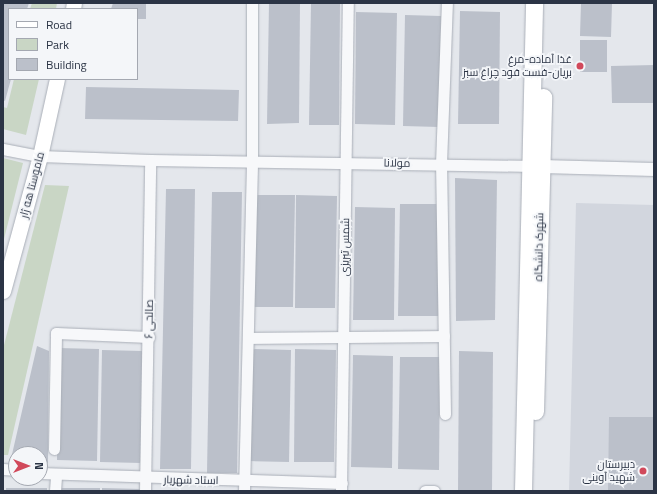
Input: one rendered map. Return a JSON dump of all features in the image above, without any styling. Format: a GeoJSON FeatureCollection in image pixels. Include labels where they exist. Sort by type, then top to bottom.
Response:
{"type":"FeatureCollection","features":[{"type":"Feature","properties":{"kind":"main road"},"geometry":{"type":"LineString","coordinates":[[523,491],[535,166],[534,3]]}},
{"type":"Feature","properties":{"kind":"main road","name":"شهرک دانشگاه"},"geometry":{"type":"LineString","coordinates":[[533,491],[535,166],[545,3]]}},
{"type":"Feature","properties":{"kind":"main road","name":"ماموستا هه ژار"},"geometry":{"type":"LineString","coordinates":[[3,290],[40,156],[57,80]]}},
{"type":"Feature","properties":{"kind":"street"},"geometry":{"type":"LineString","coordinates":[[244,486],[252,161],[252,3]]}},
{"type":"Feature","properties":{"kind":"street","name":"شمس تبریزی"},"geometry":{"type":"LineString","coordinates":[[342,487],[348,3]]}},
{"type":"Feature","properties":{"kind":"street"},"geometry":{"type":"LineString","coordinates":[[445,414],[441,164],[447,3]]}},
{"type":"Feature","properties":{"kind":"street","name":"مولانا"},"geometry":{"type":"LineString","coordinates":[[3,149],[40,156],[150,160],[535,166]]}},
{"type":"Feature","properties":{"kind":"street","name":"صالحی ۶"},"geometry":{"type":"LineString","coordinates":[[145,491],[149,337],[150,160]]}},
{"type":"Feature","properties":{"kind":"street"},"geometry":{"type":"LineString","coordinates":[[535,166],[654,170]]}},
{"type":"Feature","properties":{"kind":"street"},"geometry":{"type":"LineString","coordinates":[[54,449],[56,333],[149,337]]}},
{"type":"Feature","properties":{"kind":"street"},"geometry":{"type":"LineString","coordinates":[[248,338],[444,336]]}},
{"type":"Feature","properties":{"kind":"street","name":"استاد شهریار"},"geometry":{"type":"LineString","coordinates":[[48,474],[145,478],[244,486],[342,487]]}},
{"type":"Feature","properties":{"kind":"street"},"geometry":{"type":"LineString","coordinates":[[55,491],[56,475]]}},
{"type":"Feature","properties":{"kind":"street"},"geometry":{"type":"LineString","coordinates":[[425,491],[434,491]]}},
{"type":"Feature","properties":{"kind":"shaded area"},"geometry":{"type":"Polygon","coordinates":[[[576,203],[654,205],[654,491],[569,491],[576,203]]]}},
{"type":"Feature","properties":{"kind":"green space"},"geometry":{"type":"Polygon","coordinates":[[[32,3],[57,3],[56,8],[30,8],[32,3]]]}},
{"type":"Feature","properties":{"kind":"green space"},"geometry":{"type":"Polygon","coordinates":[[[14,80],[39,80],[26,135],[3,129],[3,107],[7,108],[14,80]]]}},
{"type":"Feature","properties":{"kind":"green space"},"geometry":{"type":"Polygon","coordinates":[[[3,158],[23,163],[3,243],[3,158]]]}},
{"type":"Feature","properties":{"kind":"green space"},"geometry":{"type":"Polygon","coordinates":[[[45,185],[69,186],[10,446],[8,446],[8,455],[3,455],[3,349],[45,185]]]}},
{"type":"Feature","properties":{"kind":"building"},"geometry":{"type":"Polygon","coordinates":[[[3,3],[29,3],[27,8],[8,8],[8,80],[11,80],[5,101],[3,100],[3,3]]]}},
{"type":"Feature","properties":{"kind":"building"},"geometry":{"type":"Polygon","coordinates":[[[113,3],[146,3],[146,19],[138,19],[138,8],[111,8],[113,3]]]}},
{"type":"Feature","properties":{"kind":"building"},"geometry":{"type":"Polygon","coordinates":[[[269,3],[300,3],[299,123],[267,124],[269,3]]]}},
{"type":"Feature","properties":{"kind":"building"},"geometry":{"type":"Polygon","coordinates":[[[311,3],[340,3],[339,125],[309,125],[311,3]]]}},
{"type":"Feature","properties":{"kind":"building"},"geometry":{"type":"Polygon","coordinates":[[[581,3],[612,3],[611,37],[580,36],[581,3]]]}},
{"type":"Feature","properties":{"kind":"building"},"geometry":{"type":"Polygon","coordinates":[[[460,11],[500,12],[499,124],[458,124],[460,11]]]}},
{"type":"Feature","properties":{"kind":"building"},"geometry":{"type":"Polygon","coordinates":[[[356,12],[397,13],[395,125],[355,124],[356,12]]]}},
{"type":"Feature","properties":{"kind":"building"},"geometry":{"type":"Polygon","coordinates":[[[405,15],[441,16],[439,127],[403,126],[405,15]]]}},
{"type":"Feature","properties":{"kind":"building"},"geometry":{"type":"Polygon","coordinates":[[[580,40],[607,40],[607,72],[580,72],[580,40]]]}},
{"type":"Feature","properties":{"kind":"building"},"geometry":{"type":"Polygon","coordinates":[[[654,65],[654,103],[612,103],[611,66],[654,65]]]}},
{"type":"Feature","properties":{"kind":"building"},"geometry":{"type":"Polygon","coordinates":[[[86,87],[239,90],[238,121],[85,119],[86,87]]]}},
{"type":"Feature","properties":{"kind":"building"},"geometry":{"type":"Polygon","coordinates":[[[455,178],[497,180],[495,320],[456,321],[455,178]]]}},
{"type":"Feature","properties":{"kind":"building"},"geometry":{"type":"Polygon","coordinates":[[[166,189],[195,189],[191,469],[160,469],[166,189]]]}},
{"type":"Feature","properties":{"kind":"building"},"geometry":{"type":"Polygon","coordinates":[[[212,192],[242,192],[237,473],[207,473],[212,192]]]}},
{"type":"Feature","properties":{"kind":"building"},"geometry":{"type":"Polygon","coordinates":[[[254,195],[295,195],[293,307],[253,307],[254,195]]]}},
{"type":"Feature","properties":{"kind":"building"},"geometry":{"type":"Polygon","coordinates":[[[296,195],[337,196],[335,308],[295,308],[296,195]]]}},
{"type":"Feature","properties":{"kind":"building"},"geometry":{"type":"Polygon","coordinates":[[[400,204],[440,204],[439,316],[398,316],[400,204]]]}},
{"type":"Feature","properties":{"kind":"building"},"geometry":{"type":"Polygon","coordinates":[[[355,207],[395,208],[394,320],[353,320],[355,207]]]}},
{"type":"Feature","properties":{"kind":"building"},"geometry":{"type":"Polygon","coordinates":[[[37,346],[49,351],[48,463],[48,446],[14,446],[37,346]]]}},
{"type":"Feature","properties":{"kind":"building"},"geometry":{"type":"Polygon","coordinates":[[[58,348],[99,349],[97,461],[57,460],[58,348]]]}},
{"type":"Feature","properties":{"kind":"building"},"geometry":{"type":"Polygon","coordinates":[[[250,349],[291,350],[289,462],[249,461],[250,349]]]}},
{"type":"Feature","properties":{"kind":"building"},"geometry":{"type":"Polygon","coordinates":[[[295,349],[336,350],[334,462],[294,462],[295,349]]]}},
{"type":"Feature","properties":{"kind":"building"},"geometry":{"type":"Polygon","coordinates":[[[102,350],[142,351],[141,463],[100,462],[102,350]]]}},
{"type":"Feature","properties":{"kind":"building"},"geometry":{"type":"Polygon","coordinates":[[[459,351],[493,352],[492,491],[458,491],[459,351]]]}},
{"type":"Feature","properties":{"kind":"building"},"geometry":{"type":"Polygon","coordinates":[[[353,355],[393,356],[392,468],[351,467],[353,355]]]}},
{"type":"Feature","properties":{"kind":"building"},"geometry":{"type":"Polygon","coordinates":[[[400,357],[440,357],[439,470],[398,469],[400,357]]]}},
{"type":"Feature","properties":{"kind":"building"},"geometry":{"type":"Polygon","coordinates":[[[609,417],[654,417],[654,491],[608,491],[609,417]]]}},
{"type":"Feature","properties":{"kind":"building"},"geometry":{"type":"Polygon","coordinates":[[[6,488],[47,488],[47,491],[6,491],[6,488]]]}},
{"type":"Feature","properties":{"kind":"building"},"geometry":{"type":"Polygon","coordinates":[[[60,488],[100,488],[100,491],[59,491],[60,488]]]}},
{"type":"Feature","properties":{"kind":"building"},"geometry":{"type":"Polygon","coordinates":[[[102,488],[142,489],[142,491],[102,491],[102,488]]]}},
{"type":"Feature","properties":{"kind":"place","name":"غذا آماده-مرغ بریان-فست فود چراغ سبز"},"geometry":{"type":"Point","coordinates":[580,66]}},
{"type":"Feature","properties":{"kind":"place","name":"دبیرستان شهید آوینی"},"geometry":{"type":"Point","coordinates":[643,471]}}]}
